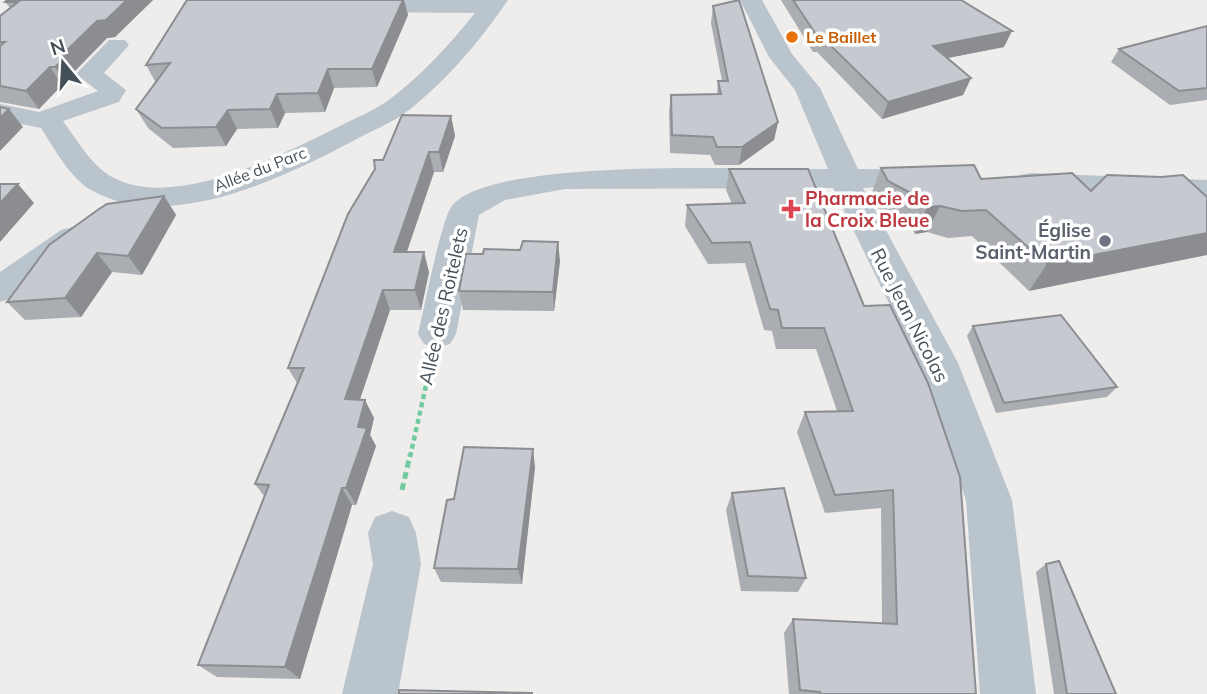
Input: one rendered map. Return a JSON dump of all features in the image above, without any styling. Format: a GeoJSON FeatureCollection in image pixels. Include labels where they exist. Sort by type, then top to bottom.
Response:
{"type":"FeatureCollection","features":[{"type":"Feature","properties":{"kind":"street","name":"Rue Jean Nicolas"},"geometry":{"type":"LineString","coordinates":[[751,0],[780,57],[807,88],[842,164],[849,195],[938,363],[989,500],[1008,694]]}},
{"type":"Feature","properties":{"kind":"street"},"geometry":{"type":"LineString","coordinates":[[333,7],[495,3]]}},
{"type":"Feature","properties":{"kind":"street","name":"Allée du Parc"},"geometry":{"type":"LineString","coordinates":[[44,120],[50,122],[83,167],[102,184],[134,196],[173,196],[246,177],[334,140],[398,106],[461,48],[495,3]]}},
{"type":"Feature","properties":{"kind":"street"},"geometry":{"type":"LineString","coordinates":[[0,112],[44,120],[66,109],[110,96],[113,90],[89,74],[117,45]]}},
{"type":"Feature","properties":{"kind":"street","name":"Allée des Roitelets"},"geometry":{"type":"LineString","coordinates":[[437,334],[464,212],[474,202],[497,192],[565,180],[957,180]]}},
{"type":"Feature","properties":{"kind":"street"},"geometry":{"type":"LineString","coordinates":[[997,181],[1207,189]]}},
{"type":"Feature","properties":{"kind":"street"},"geometry":{"type":"LineString","coordinates":[[0,289],[44,261],[98,216],[134,196]]}},
{"type":"Feature","properties":{"kind":"street"},"geometry":{"type":"LineString","coordinates":[[370,694],[397,564],[392,533]]}},
{"type":"Feature","properties":{"kind":"path","name":"Allée des Roitelets"},"geometry":{"type":"LineString","coordinates":[[392,533],[437,334]]}},
{"type":"Feature","properties":{"kind":"building"},"geometry":{"type":"Polygon","coordinates":[[[127,0],[106,20],[97,21],[63,54],[64,59],[55,67],[50,67],[26,91],[0,86],[0,46],[5,42],[0,42],[0,16],[18,2],[5,2],[127,0]]]}},
{"type":"Feature","properties":{"kind":"building"},"geometry":{"type":"Polygon","coordinates":[[[187,0],[403,0],[372,69],[328,69],[318,93],[277,94],[270,109],[228,110],[216,127],[162,128],[136,109],[170,63],[146,65],[187,0]]]}},
{"type":"Feature","properties":{"kind":"building"},"geometry":{"type":"Polygon","coordinates":[[[739,0],[778,122],[742,147],[717,147],[713,137],[672,135],[671,95],[721,94],[718,81],[728,81],[713,6],[739,0]]]}},
{"type":"Feature","properties":{"kind":"building"},"geometry":{"type":"Polygon","coordinates":[[[793,0],[961,0],[1012,31],[933,46],[971,78],[888,102],[821,36],[817,36],[793,0]]]}},
{"type":"Feature","properties":{"kind":"building"},"geometry":{"type":"Polygon","coordinates":[[[1207,26],[1207,88],[1179,91],[1119,49],[1207,26]]]}},
{"type":"Feature","properties":{"kind":"building"},"geometry":{"type":"Polygon","coordinates":[[[0,107],[9,109],[0,118],[0,107]]]}},
{"type":"Feature","properties":{"kind":"building"},"geometry":{"type":"Polygon","coordinates":[[[402,115],[451,116],[439,152],[429,152],[394,252],[424,252],[415,290],[383,290],[345,399],[365,400],[358,427],[367,428],[346,488],[342,488],[285,667],[198,665],[269,485],[255,484],[304,368],[288,368],[348,214],[375,169],[374,160],[383,160],[402,115]]]}},
{"type":"Feature","properties":{"kind":"building"},"geometry":{"type":"Polygon","coordinates":[[[974,165],[981,179],[1072,173],[1091,191],[1107,175],[1183,175],[1207,197],[1207,233],[1047,264],[986,210],[962,211],[940,206],[927,207],[922,199],[888,181],[881,168],[974,165]]]}},
{"type":"Feature","properties":{"kind":"building"},"geometry":{"type":"Polygon","coordinates":[[[729,169],[808,169],[864,306],[890,305],[928,383],[960,477],[976,694],[820,694],[800,690],[793,619],[897,624],[893,490],[835,495],[805,412],[853,411],[824,328],[782,328],[778,310],[770,309],[750,242],[712,243],[687,205],[745,203],[729,169]]]}},
{"type":"Feature","properties":{"kind":"building"},"geometry":{"type":"Polygon","coordinates":[[[0,184],[18,184],[0,203],[0,184]]]}},
{"type":"Feature","properties":{"kind":"building"},"geometry":{"type":"Polygon","coordinates":[[[164,196],[128,256],[97,253],[65,298],[7,302],[49,245],[99,209],[107,204],[164,196]]]}},
{"type":"Feature","properties":{"kind":"building"},"geometry":{"type":"Polygon","coordinates":[[[523,241],[558,242],[553,292],[459,291],[466,254],[483,254],[484,249],[520,250],[523,241]]]}},
{"type":"Feature","properties":{"kind":"building"},"geometry":{"type":"Polygon","coordinates":[[[1061,315],[1117,387],[1004,403],[973,326],[1061,315]]]}},
{"type":"Feature","properties":{"kind":"building"},"geometry":{"type":"Polygon","coordinates":[[[464,447],[533,449],[518,569],[434,568],[447,500],[454,499],[464,447]]]}},
{"type":"Feature","properties":{"kind":"building"},"geometry":{"type":"Polygon","coordinates":[[[784,488],[806,578],[748,576],[732,493],[784,488]]]}},
{"type":"Feature","properties":{"kind":"building"},"geometry":{"type":"Polygon","coordinates":[[[1059,561],[1116,694],[1067,694],[1046,564],[1059,561]]]}},
{"type":"Feature","properties":{"kind":"building"},"geometry":{"type":"Polygon","coordinates":[[[399,690],[532,693],[532,694],[399,694],[399,690]]]}},
{"type":"Feature","properties":{"kind":"place","name":"Le Baillet"},"geometry":{"type":"Point","coordinates":[792,37]}},
{"type":"Feature","properties":{"kind":"place","name":"Pharmacie de la Croix Bleue"},"geometry":{"type":"Point","coordinates":[791,209]}},
{"type":"Feature","properties":{"kind":"place","name":"Église Saint-Martin"},"geometry":{"type":"Point","coordinates":[1105,241]}}]}
